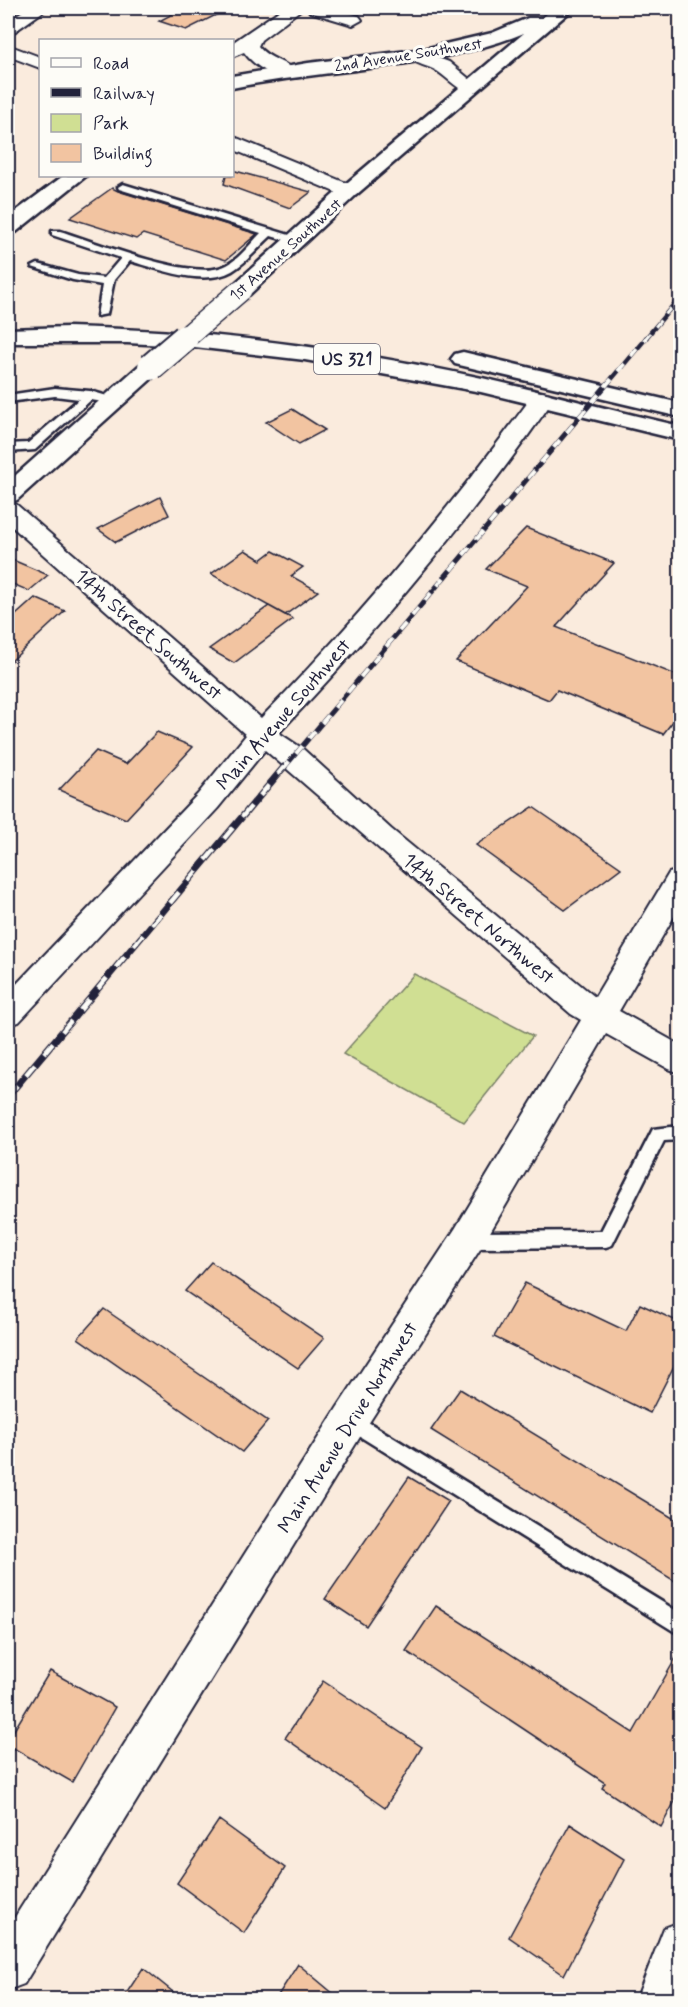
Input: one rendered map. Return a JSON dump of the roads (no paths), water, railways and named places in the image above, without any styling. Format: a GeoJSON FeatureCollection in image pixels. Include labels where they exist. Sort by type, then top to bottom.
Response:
{"type":"FeatureCollection","features":[{"type":"Feature","properties":{"kind":"main road","name":"2nd Avenue Southwest"},"geometry":{"type":"LineString","coordinates":[[234,82],[286,72],[416,55],[500,38],[541,20],[559,8]]}},
{"type":"Feature","properties":{"kind":"main road","name":"1st Avenue Southwest"},"geometry":{"type":"LineString","coordinates":[[8,495],[42,451],[115,400],[241,290],[349,191],[565,8]]}},
{"type":"Feature","properties":{"kind":"main road"},"geometry":{"type":"LineString","coordinates":[[8,227],[75,177]]}},
{"type":"Feature","properties":{"kind":"main road"},"geometry":{"type":"LineString","coordinates":[[8,314],[101,314],[242,322]]}},
{"type":"Feature","properties":{"kind":"main road","name":"US 321"},"geometry":{"type":"LineString","coordinates":[[8,336],[125,334],[222,342],[324,355],[542,399],[681,434]]}},
{"type":"Feature","properties":{"kind":"main road","name":"US 321"},"geometry":{"type":"LineString","coordinates":[[385,344],[498,366],[681,410]]}},
{"type":"Feature","properties":{"kind":"street"},"geometry":{"type":"LineString","coordinates":[[8,28],[39,8]]}},
{"type":"Feature","properties":{"kind":"street"},"geometry":{"type":"LineString","coordinates":[[234,51],[294,8]]}},
{"type":"Feature","properties":{"kind":"street"},"geometry":{"type":"LineString","coordinates":[[316,8],[353,20]]}},
{"type":"Feature","properties":{"kind":"street"},"geometry":{"type":"LineString","coordinates":[[254,36],[249,46],[253,54],[286,72]]}},
{"type":"Feature","properties":{"kind":"street"},"geometry":{"type":"LineString","coordinates":[[8,50],[39,63]]}},
{"type":"Feature","properties":{"kind":"street"},"geometry":{"type":"LineString","coordinates":[[416,55],[442,66],[470,87]]}},
{"type":"Feature","properties":{"kind":"street"},"geometry":{"type":"LineString","coordinates":[[234,143],[349,191]]}},
{"type":"Feature","properties":{"kind":"street","name":"Main Avenue Southwest"},"geometry":{"type":"LineString","coordinates":[[8,1013],[208,801],[262,734],[314,680],[468,500],[542,399]]}},
{"type":"Feature","properties":{"kind":"street","name":"14th Street Southwest"},"geometry":{"type":"LineString","coordinates":[[8,510],[262,734],[293,756]]}},
{"type":"Feature","properties":{"kind":"street","name":"14th Street Northwest"},"geometry":{"type":"LineString","coordinates":[[293,756],[381,836],[599,1017],[681,1060]]}},
{"type":"Feature","properties":{"kind":"street","name":"Main Avenue Drive Northwest"},"geometry":{"type":"LineString","coordinates":[[8,1968],[350,1420],[467,1240],[681,881]]}},
{"type":"Feature","properties":{"kind":"street"},"geometry":{"type":"LineString","coordinates":[[658,2000],[681,1944]]}},
{"type":"Feature","properties":{"kind":"lane"},"geometry":{"type":"LineString","coordinates":[[123,187],[295,240]]}},
{"type":"Feature","properties":{"kind":"lane"},"geometry":{"type":"LineString","coordinates":[[56,234],[195,273],[217,273],[230,267],[268,232]]}},
{"type":"Feature","properties":{"kind":"lane"},"geometry":{"type":"LineString","coordinates":[[101,314],[107,282],[129,255]]}},
{"type":"Feature","properties":{"kind":"lane"},"geometry":{"type":"LineString","coordinates":[[38,267],[77,278],[107,282]]}},
{"type":"Feature","properties":{"kind":"lane"},"geometry":{"type":"LineString","coordinates":[[8,398],[55,392],[115,400]]}},
{"type":"Feature","properties":{"kind":"lane"},"geometry":{"type":"LineString","coordinates":[[8,448],[42,451],[90,395]]}},
{"type":"Feature","properties":{"kind":"lane"},"geometry":{"type":"LineString","coordinates":[[467,1240],[606,1239],[659,1134],[681,1133]]}},
{"type":"Feature","properties":{"kind":"lane"},"geometry":{"type":"LineString","coordinates":[[350,1420],[681,1625]]}},
{"type":"Feature","properties":{"kind":"railway"},"geometry":{"type":"LineString","coordinates":[[645,339],[680,297]]}},
{"type":"Feature","properties":{"kind":"railway"},"geometry":{"type":"LineString","coordinates":[[283,769],[646,338]]}},
{"type":"Feature","properties":{"kind":"railway"},"geometry":{"type":"LineString","coordinates":[[8,1096],[284,767]]}}]}
